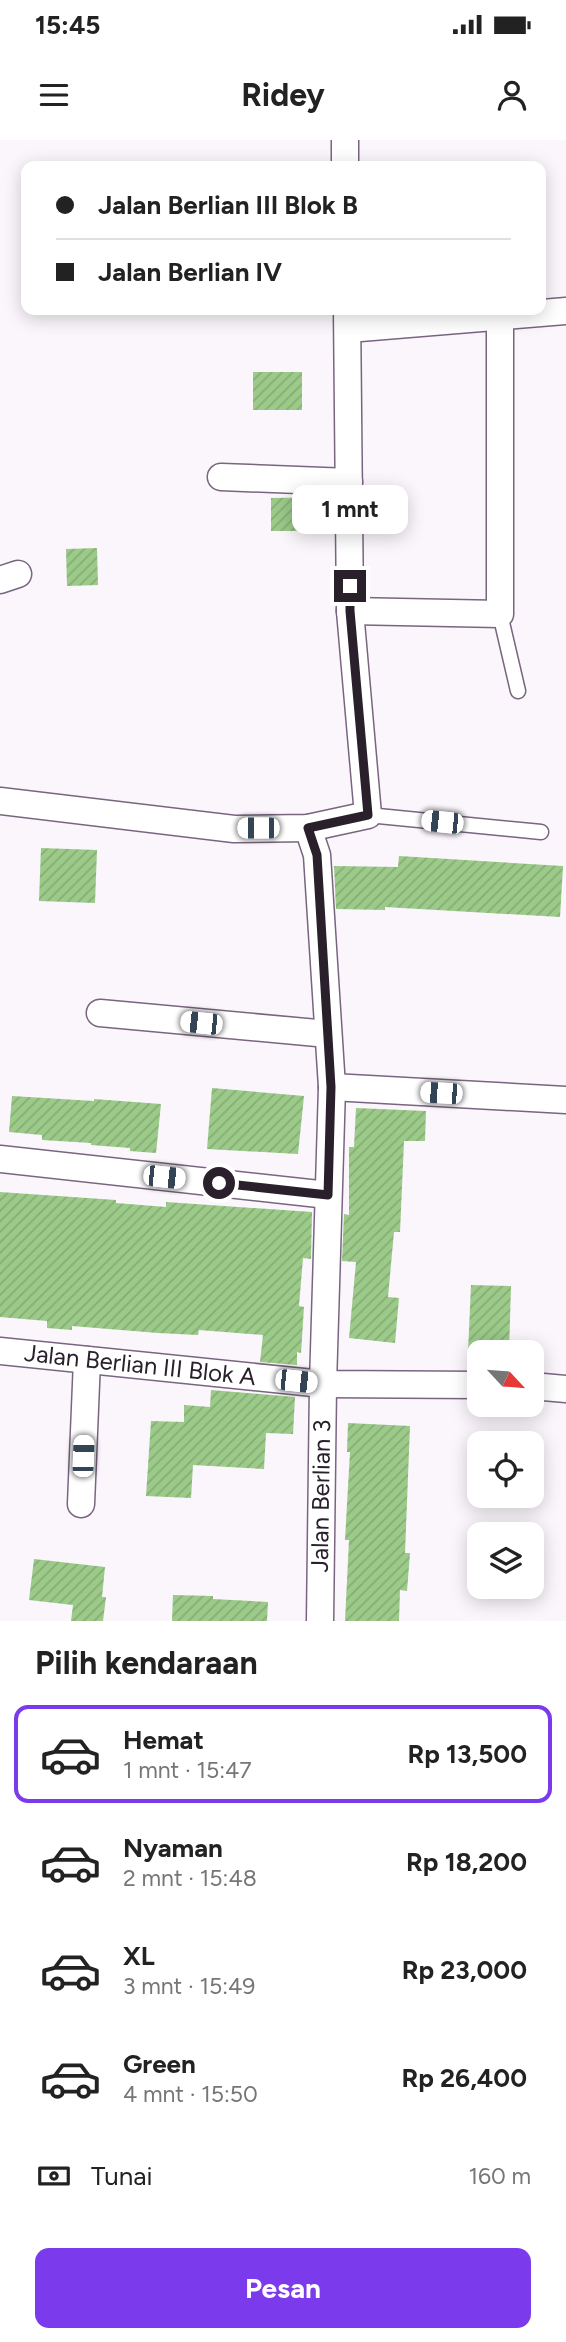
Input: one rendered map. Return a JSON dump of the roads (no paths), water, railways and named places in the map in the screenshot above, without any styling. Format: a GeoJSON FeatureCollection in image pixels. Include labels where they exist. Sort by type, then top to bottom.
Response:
{"type":"FeatureCollection","features":[{"type":"Feature","properties":{"kind":"street"},"geometry":{"type":"LineString","coordinates":[[345,140],[345,161]]}},
{"type":"Feature","properties":{"kind":"street"},"geometry":{"type":"LineString","coordinates":[[546,313],[566,311]]}},
{"type":"Feature","properties":{"kind":"street"},"geometry":{"type":"LineString","coordinates":[[0,801],[234,829],[308,828],[368,815],[350,611],[348,320],[522,315]]}},
{"type":"Feature","properties":{"kind":"street"},"geometry":{"type":"LineString","coordinates":[[350,611],[500,614],[500,317]]}},
{"type":"Feature","properties":{"kind":"street"},"geometry":{"type":"LineString","coordinates":[[221,477],[349,482]]}},
{"type":"Feature","properties":{"kind":"street","name":"Jalan Berlian 3"},"geometry":{"type":"LineString","coordinates":[[308,828],[317,855],[331,1087],[320,1621]]}},
{"type":"Feature","properties":{"kind":"street"},"geometry":{"type":"LineString","coordinates":[[100,1013],[328,1034]]}},
{"type":"Feature","properties":{"kind":"street"},"geometry":{"type":"LineString","coordinates":[[331,1087],[566,1100]]}},
{"type":"Feature","properties":{"kind":"street"},"geometry":{"type":"LineString","coordinates":[[0,1159],[328,1195]]}},
{"type":"Feature","properties":{"kind":"street","name":"Jalan Berlian III Blok A"},"geometry":{"type":"LineString","coordinates":[[0,1350],[323,1384],[467,1385]]}},
{"type":"Feature","properties":{"kind":"street"},"geometry":{"type":"LineString","coordinates":[[81,1504],[88,1360]]}},
{"type":"Feature","properties":{"kind":"street"},"geometry":{"type":"LineString","coordinates":[[544,1387],[566,1390]]}},
{"type":"Feature","properties":{"kind":"lane"},"geometry":{"type":"LineString","coordinates":[[500,614],[519,691]]}},
{"type":"Feature","properties":{"kind":"lane"},"geometry":{"type":"LineString","coordinates":[[368,815],[541,832]]}}]}
